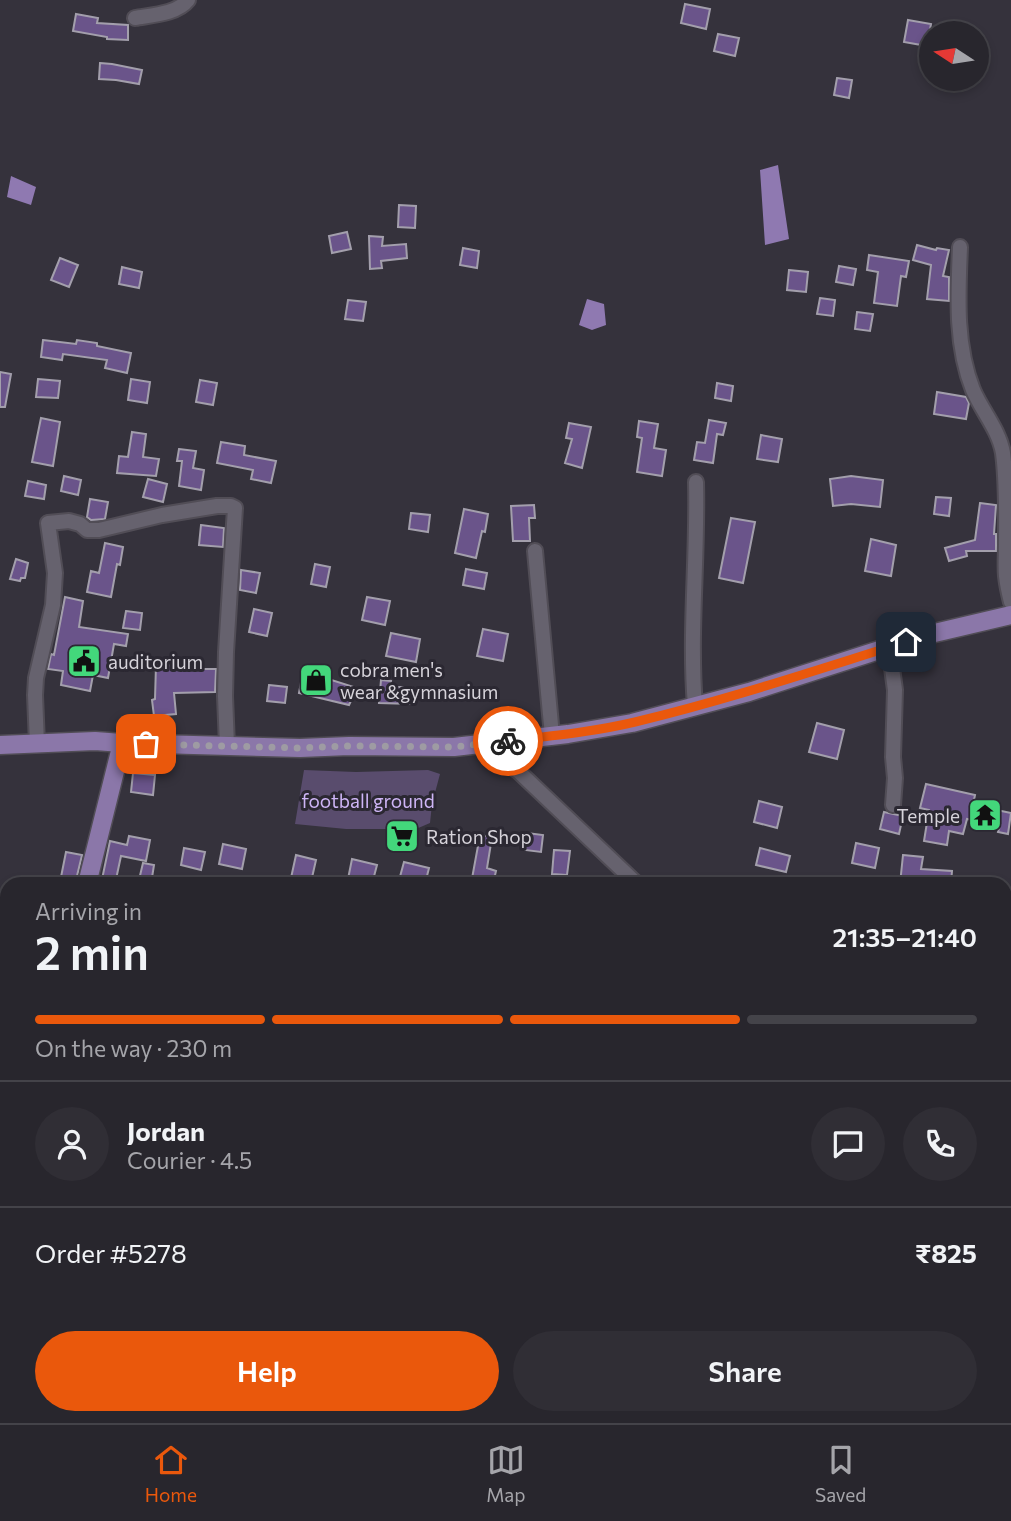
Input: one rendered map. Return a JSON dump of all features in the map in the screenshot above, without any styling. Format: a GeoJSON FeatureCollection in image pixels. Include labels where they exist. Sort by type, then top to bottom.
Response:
{"type":"FeatureCollection","features":[{"type":"Feature","properties":{"kind":"main road"},"geometry":{"type":"LineString","coordinates":[[0,745],[95,741],[227,746],[454,747],[552,736],[632,723],[749,692],[926,635],[1011,615]]}},
{"type":"Feature","properties":{"kind":"main road"},"geometry":{"type":"LineString","coordinates":[[89,877],[122,743]]}},
{"type":"Feature","properties":{"kind":"street"},"geometry":{"type":"LineString","coordinates":[[135,18],[173,10],[188,0]]}},
{"type":"Feature","properties":{"kind":"street"},"geometry":{"type":"LineString","coordinates":[[960,247],[960,340],[966,371],[974,392],[998,436],[1002,449],[1005,471],[1006,575],[1011,602]]}},
{"type":"Feature","properties":{"kind":"street"},"geometry":{"type":"LineString","coordinates":[[695,706],[692,672],[696,482]]}},
{"type":"Feature","properties":{"kind":"street"},"geometry":{"type":"LineString","coordinates":[[37,744],[36,678],[53,605],[55,584],[48,523],[69,521],[80,524],[87,530],[99,530],[162,515],[232,506],[235,508],[225,696],[227,746]]}},
{"type":"Feature","properties":{"kind":"street"},"geometry":{"type":"LineString","coordinates":[[535,551],[552,736]]}},
{"type":"Feature","properties":{"kind":"street"},"geometry":{"type":"LineString","coordinates":[[886,648],[895,690],[893,805]]}},
{"type":"Feature","properties":{"kind":"street"},"geometry":{"type":"LineString","coordinates":[[482,744],[493,755],[518,771],[629,877]]}},
{"type":"Feature","properties":{"kind":"green space","name":"football ground"},"geometry":{"type":"Polygon","coordinates":[[[304,770],[428,770],[440,774],[430,823],[416,829],[346,829],[295,824],[304,770]]]}},
{"type":"Feature","properties":{"kind":"shaded area"},"geometry":{"type":"Polygon","coordinates":[[[778,165],[789,239],[765,245],[760,170],[778,165]]]}},
{"type":"Feature","properties":{"kind":"shaded area"},"geometry":{"type":"Polygon","coordinates":[[[11,176],[36,187],[31,205],[7,197],[11,176]]]}},
{"type":"Feature","properties":{"kind":"shaded area"},"geometry":{"type":"Polygon","coordinates":[[[587,299],[604,304],[606,325],[592,330],[579,325],[587,299]]]}},
{"type":"Feature","properties":{"kind":"building"},"geometry":{"type":"Polygon","coordinates":[[[685,4],[710,9],[706,29],[681,23],[685,4]]]}},
{"type":"Feature","properties":{"kind":"building"},"geometry":{"type":"Polygon","coordinates":[[[76,14],[98,18],[97,23],[128,25],[128,40],[107,39],[73,31],[76,14]]]}},
{"type":"Feature","properties":{"kind":"building"},"geometry":{"type":"Polygon","coordinates":[[[908,20],[919,22],[919,45],[904,42],[908,20]]]}},
{"type":"Feature","properties":{"kind":"building"},"geometry":{"type":"Polygon","coordinates":[[[718,34],[739,38],[735,56],[714,51],[718,34]]]}},
{"type":"Feature","properties":{"kind":"building"},"geometry":{"type":"Polygon","coordinates":[[[100,63],[142,70],[139,84],[99,79],[100,63]]]}},
{"type":"Feature","properties":{"kind":"building"},"geometry":{"type":"Polygon","coordinates":[[[837,78],[852,80],[849,98],[834,95],[837,78]]]}},
{"type":"Feature","properties":{"kind":"building"},"geometry":{"type":"Polygon","coordinates":[[[399,205],[416,206],[415,228],[398,227],[399,205]]]}},
{"type":"Feature","properties":{"kind":"building"},"geometry":{"type":"Polygon","coordinates":[[[347,232],[351,249],[332,253],[329,236],[347,232]]]}},
{"type":"Feature","properties":{"kind":"building"},"geometry":{"type":"Polygon","coordinates":[[[369,236],[383,237],[382,246],[406,244],[407,258],[381,261],[382,268],[370,269],[369,236]]]}},
{"type":"Feature","properties":{"kind":"building"},"geometry":{"type":"Polygon","coordinates":[[[917,245],[949,250],[943,276],[949,277],[949,301],[927,299],[931,265],[913,260],[917,245]]]}},
{"type":"Feature","properties":{"kind":"building"},"geometry":{"type":"Polygon","coordinates":[[[463,248],[479,251],[477,268],[460,265],[463,248]]]}},
{"type":"Feature","properties":{"kind":"building"},"geometry":{"type":"Polygon","coordinates":[[[869,255],[909,261],[906,277],[901,276],[897,306],[874,303],[878,272],[867,270],[869,255]]]}},
{"type":"Feature","properties":{"kind":"building"},"geometry":{"type":"Polygon","coordinates":[[[60,258],[78,265],[69,287],[51,280],[60,258]]]}},
{"type":"Feature","properties":{"kind":"building"},"geometry":{"type":"Polygon","coordinates":[[[839,266],[856,269],[853,285],[836,282],[839,266]]]}},
{"type":"Feature","properties":{"kind":"building"},"geometry":{"type":"Polygon","coordinates":[[[122,267],[142,272],[139,288],[119,284],[122,267]]]}},
{"type":"Feature","properties":{"kind":"building"},"geometry":{"type":"Polygon","coordinates":[[[789,270],[808,272],[806,292],[787,290],[789,270]]]}},
{"type":"Feature","properties":{"kind":"building"},"geometry":{"type":"Polygon","coordinates":[[[820,298],[835,300],[833,316],[817,314],[820,298]]]}},
{"type":"Feature","properties":{"kind":"building"},"geometry":{"type":"Polygon","coordinates":[[[348,300],[366,302],[363,321],[345,319],[348,300]]]}},
{"type":"Feature","properties":{"kind":"building"},"geometry":{"type":"Polygon","coordinates":[[[857,312],[873,314],[870,331],[855,329],[857,312]]]}},
{"type":"Feature","properties":{"kind":"building"},"geometry":{"type":"Polygon","coordinates":[[[43,340],[76,344],[77,340],[131,353],[127,373],[105,368],[107,360],[63,354],[62,360],[41,357],[43,340]]]}},
{"type":"Feature","properties":{"kind":"building"},"geometry":{"type":"Polygon","coordinates":[[[0,372],[11,374],[5,407],[0,407],[0,372]]]}},
{"type":"Feature","properties":{"kind":"building"},"geometry":{"type":"Polygon","coordinates":[[[38,379],[60,381],[58,398],[36,397],[38,379]]]}},
{"type":"Feature","properties":{"kind":"building"},"geometry":{"type":"Polygon","coordinates":[[[131,379],[150,382],[147,403],[128,400],[131,379]]]}},
{"type":"Feature","properties":{"kind":"building"},"geometry":{"type":"Polygon","coordinates":[[[200,380],[217,383],[213,405],[196,402],[200,380]]]}},
{"type":"Feature","properties":{"kind":"building"},"geometry":{"type":"Polygon","coordinates":[[[717,383],[733,386],[731,401],[715,398],[717,383]]]}},
{"type":"Feature","properties":{"kind":"building"},"geometry":{"type":"Polygon","coordinates":[[[937,392],[966,397],[969,403],[966,419],[934,414],[937,392]]]}},
{"type":"Feature","properties":{"kind":"building"},"geometry":{"type":"Polygon","coordinates":[[[41,418],[60,422],[53,466],[32,462],[41,418]]]}},
{"type":"Feature","properties":{"kind":"building"},"geometry":{"type":"Polygon","coordinates":[[[709,420],[726,423],[723,435],[717,434],[713,463],[694,460],[697,442],[705,443],[709,420]]]}},
{"type":"Feature","properties":{"kind":"building"},"geometry":{"type":"Polygon","coordinates":[[[639,421],[658,424],[654,448],[666,450],[662,476],[637,472],[642,438],[637,437],[639,421]]]}},
{"type":"Feature","properties":{"kind":"building"},"geometry":{"type":"Polygon","coordinates":[[[569,423],[591,427],[582,468],[565,463],[572,439],[566,438],[569,423]]]}},
{"type":"Feature","properties":{"kind":"building"},"geometry":{"type":"Polygon","coordinates":[[[132,432],[146,434],[143,457],[159,459],[156,476],[117,473],[119,456],[128,457],[132,432]]]}},
{"type":"Feature","properties":{"kind":"building"},"geometry":{"type":"Polygon","coordinates":[[[761,435],[782,439],[778,462],[757,459],[761,435]]]}},
{"type":"Feature","properties":{"kind":"building"},"geometry":{"type":"Polygon","coordinates":[[[221,442],[245,446],[244,455],[276,461],[271,483],[251,479],[253,470],[217,463],[221,442]]]}},
{"type":"Feature","properties":{"kind":"building"},"geometry":{"type":"Polygon","coordinates":[[[179,449],[196,451],[193,468],[204,470],[201,490],[179,486],[182,461],[177,461],[179,449]]]}},
{"type":"Feature","properties":{"kind":"building"},"geometry":{"type":"Polygon","coordinates":[[[64,476],[81,480],[78,495],[61,491],[64,476]]]}},
{"type":"Feature","properties":{"kind":"building"},"geometry":{"type":"Polygon","coordinates":[[[851,476],[883,480],[880,507],[851,504],[833,506],[830,479],[851,476]]]}},
{"type":"Feature","properties":{"kind":"building"},"geometry":{"type":"Polygon","coordinates":[[[148,479],[167,484],[163,502],[143,497],[148,479]]]}},
{"type":"Feature","properties":{"kind":"building"},"geometry":{"type":"Polygon","coordinates":[[[28,481],[46,485],[44,499],[25,496],[28,481]]]}},
{"type":"Feature","properties":{"kind":"building"},"geometry":{"type":"Polygon","coordinates":[[[936,497],[951,498],[949,516],[934,514],[936,497]]]}},
{"type":"Feature","properties":{"kind":"building"},"geometry":{"type":"Polygon","coordinates":[[[90,499],[108,502],[105,519],[91,520],[87,517],[90,499]]]}},
{"type":"Feature","properties":{"kind":"building"},"geometry":{"type":"Polygon","coordinates":[[[980,503],[996,505],[996,551],[966,551],[967,556],[949,561],[945,548],[975,540],[980,503]]]}},
{"type":"Feature","properties":{"kind":"building"},"geometry":{"type":"Polygon","coordinates":[[[534,505],[535,518],[529,518],[530,541],[513,541],[511,506],[534,505]]]}},
{"type":"Feature","properties":{"kind":"building"},"geometry":{"type":"Polygon","coordinates":[[[464,509],[488,514],[476,558],[455,553],[464,509]]]}},
{"type":"Feature","properties":{"kind":"building"},"geometry":{"type":"Polygon","coordinates":[[[411,513],[430,515],[428,532],[409,529],[411,513]]]}},
{"type":"Feature","properties":{"kind":"building"},"geometry":{"type":"Polygon","coordinates":[[[731,518],[755,522],[743,583],[719,578],[731,518]]]}},
{"type":"Feature","properties":{"kind":"building"},"geometry":{"type":"Polygon","coordinates":[[[201,525],[224,528],[223,547],[199,545],[201,525]]]}},
{"type":"Feature","properties":{"kind":"building"},"geometry":{"type":"Polygon","coordinates":[[[871,539],[896,545],[891,576],[865,571],[871,539]]]}},
{"type":"Feature","properties":{"kind":"building"},"geometry":{"type":"Polygon","coordinates":[[[105,543],[123,547],[111,597],[87,592],[91,571],[99,573],[105,543]]]}},
{"type":"Feature","properties":{"kind":"building"},"geometry":{"type":"Polygon","coordinates":[[[16,559],[28,563],[25,578],[20,581],[10,579],[16,559]]]}},
{"type":"Feature","properties":{"kind":"building"},"geometry":{"type":"Polygon","coordinates":[[[315,564],[330,567],[326,587],[311,584],[315,564]]]}},
{"type":"Feature","properties":{"kind":"building"},"geometry":{"type":"Polygon","coordinates":[[[466,569],[487,573],[484,589],[463,585],[466,569]]]}},
{"type":"Feature","properties":{"kind":"building"},"geometry":{"type":"Polygon","coordinates":[[[241,570],[260,573],[256,593],[240,590],[241,570]]]}},
{"type":"Feature","properties":{"kind":"building"},"geometry":{"type":"Polygon","coordinates":[[[65,597],[83,601],[79,627],[128,634],[126,646],[114,644],[108,678],[93,675],[90,691],[61,685],[63,671],[48,669],[51,654],[54,655],[65,597]]]}},
{"type":"Feature","properties":{"kind":"building"},"geometry":{"type":"Polygon","coordinates":[[[367,597],[390,601],[385,625],[362,620],[367,597]]]}},
{"type":"Feature","properties":{"kind":"building"},"geometry":{"type":"Polygon","coordinates":[[[254,609],[272,613],[267,636],[249,632],[254,609]]]}},
{"type":"Feature","properties":{"kind":"building"},"geometry":{"type":"Polygon","coordinates":[[[126,611],[142,613],[140,630],[123,628],[126,611]]]}},
{"type":"Feature","properties":{"kind":"building"},"geometry":{"type":"Polygon","coordinates":[[[483,629],[508,634],[503,661],[477,656],[483,629]]]}},
{"type":"Feature","properties":{"kind":"building"},"geometry":{"type":"Polygon","coordinates":[[[391,633],[420,639],[416,662],[386,656],[391,633]]]}},
{"type":"Feature","properties":{"kind":"building"},"geometry":{"type":"Polygon","coordinates":[[[156,665],[216,669],[215,692],[174,693],[176,714],[154,716],[152,700],[155,699],[156,665]]]}},
{"type":"Feature","properties":{"kind":"building","name":"cobra men's wear &gymnasium"},"geometry":{"type":"Polygon","coordinates":[[[303,671],[357,688],[349,705],[299,693],[303,671]]]}},
{"type":"Feature","properties":{"kind":"building"},"geometry":{"type":"Polygon","coordinates":[[[381,680],[391,681],[390,687],[412,687],[412,704],[379,703],[381,680]]]}},
{"type":"Feature","properties":{"kind":"building"},"geometry":{"type":"Polygon","coordinates":[[[269,685],[287,687],[285,703],[267,701],[269,685]]]}},
{"type":"Feature","properties":{"kind":"building"},"geometry":{"type":"Polygon","coordinates":[[[817,723],[844,730],[837,759],[809,752],[817,723]]]}},
{"type":"Feature","properties":{"kind":"building"},"geometry":{"type":"Polygon","coordinates":[[[133,773],[155,775],[153,795],[131,792],[133,773]]]}},
{"type":"Feature","properties":{"kind":"building"},"geometry":{"type":"Polygon","coordinates":[[[926,784],[975,795],[974,800],[993,805],[992,809],[1011,813],[1008,834],[998,832],[1000,825],[967,819],[963,834],[949,831],[947,845],[924,841],[929,810],[920,808],[926,784]]]}},
{"type":"Feature","properties":{"kind":"building"},"geometry":{"type":"Polygon","coordinates":[[[759,801],[782,807],[777,828],[754,822],[759,801]]]}},
{"type":"Feature","properties":{"kind":"building"},"geometry":{"type":"Polygon","coordinates":[[[884,812],[903,816],[899,834],[880,829],[884,812]]]}},
{"type":"Feature","properties":{"kind":"building"},"geometry":{"type":"Polygon","coordinates":[[[527,833],[543,835],[541,852],[525,850],[527,833]]]}},
{"type":"Feature","properties":{"kind":"building"},"geometry":{"type":"Polygon","coordinates":[[[480,835],[492,837],[487,868],[496,871],[495,877],[472,877],[480,835]]]}},
{"type":"Feature","properties":{"kind":"building"},"geometry":{"type":"Polygon","coordinates":[[[129,836],[150,840],[146,861],[121,856],[116,877],[102,877],[110,841],[127,845],[129,836]]]}},
{"type":"Feature","properties":{"kind":"building"},"geometry":{"type":"Polygon","coordinates":[[[856,843],[879,848],[875,868],[852,863],[856,843]]]}},
{"type":"Feature","properties":{"kind":"building"},"geometry":{"type":"Polygon","coordinates":[[[223,844],[246,849],[242,869],[219,864],[223,844]]]}},
{"type":"Feature","properties":{"kind":"building"},"geometry":{"type":"Polygon","coordinates":[[[184,848],[205,852],[201,870],[181,865],[184,848]]]}},
{"type":"Feature","properties":{"kind":"building"},"geometry":{"type":"Polygon","coordinates":[[[760,848],[790,856],[786,872],[756,865],[760,848]]]}},
{"type":"Feature","properties":{"kind":"building"},"geometry":{"type":"Polygon","coordinates":[[[554,850],[570,851],[567,875],[552,874],[554,850]]]}},
{"type":"Feature","properties":{"kind":"building"},"geometry":{"type":"Polygon","coordinates":[[[66,852],[82,855],[77,877],[61,877],[66,852]]]}},
{"type":"Feature","properties":{"kind":"building"},"geometry":{"type":"Polygon","coordinates":[[[296,855],[316,860],[312,877],[291,877],[296,855]]]}},
{"type":"Feature","properties":{"kind":"building"},"geometry":{"type":"Polygon","coordinates":[[[903,855],[923,857],[921,869],[952,871],[952,877],[901,877],[903,855]]]}},
{"type":"Feature","properties":{"kind":"building"},"geometry":{"type":"Polygon","coordinates":[[[352,859],[377,865],[374,877],[348,877],[352,859]]]}},
{"type":"Feature","properties":{"kind":"building"},"geometry":{"type":"Polygon","coordinates":[[[404,862],[429,868],[427,877],[400,877],[404,862]]]}},
{"type":"Feature","properties":{"kind":"building"},"geometry":{"type":"Polygon","coordinates":[[[143,863],[154,865],[152,877],[140,877],[143,863]]]}},
{"type":"Feature","properties":{"kind":"way so far"},"geometry":{"type":"LineString","coordinates":[[146,744],[300,748],[454,747],[508,741]]}},
{"type":"Feature","properties":{"kind":"place","name":"auditorium"},"geometry":{"type":"Point","coordinates":[84,661]}},
{"type":"Feature","properties":{"kind":"place","name":"cobra men's wear &gymnasium"},"geometry":{"type":"Point","coordinates":[316,680]}},
{"type":"Feature","properties":{"kind":"place","name":"Temple"},"geometry":{"type":"Point","coordinates":[985,815]}},
{"type":"Feature","properties":{"kind":"place","name":"Ration Shop"},"geometry":{"type":"Point","coordinates":[402,836]}},
{"type":"Feature","properties":{"kind":"route"},"geometry":{"type":"LineString","coordinates":[[508,741],[632,723],[749,692],[906,642]]}}]}
